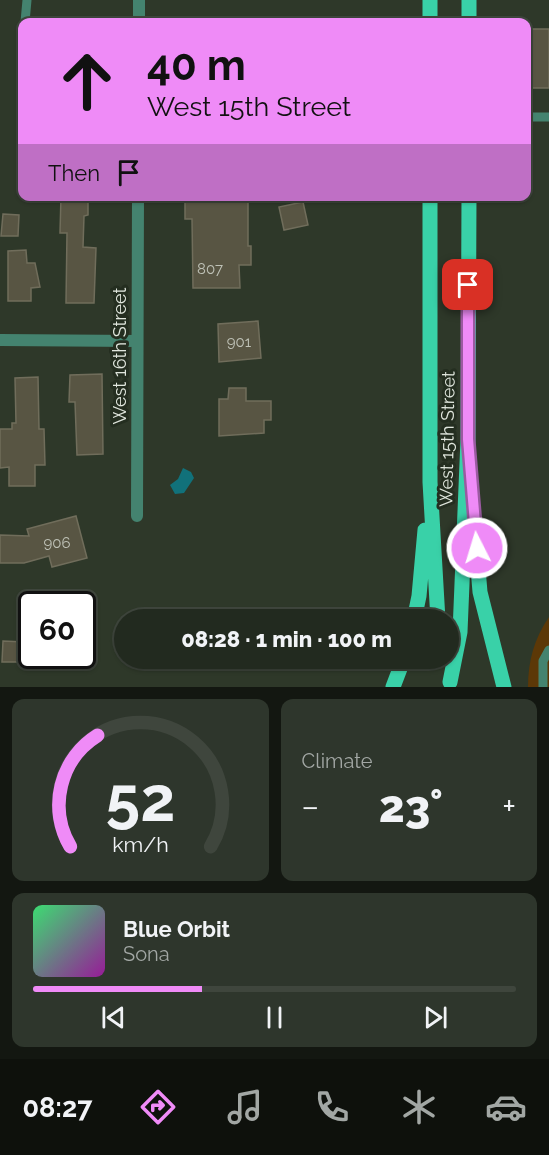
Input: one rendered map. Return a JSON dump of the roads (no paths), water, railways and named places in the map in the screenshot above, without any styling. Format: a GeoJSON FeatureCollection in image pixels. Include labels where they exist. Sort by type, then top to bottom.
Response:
{"type":"FeatureCollection","features":[{"type":"Feature","properties":{"kind":"main road"},"geometry":{"type":"LineString","coordinates":[[430,0],[430,18]]}},
{"type":"Feature","properties":{"kind":"main road"},"geometry":{"type":"LineString","coordinates":[[469,0],[469,18]]}},
{"type":"Feature","properties":{"kind":"main road","name":"West 15th Street"},"geometry":{"type":"LineString","coordinates":[[430,201],[430,482],[437,609]]}},
{"type":"Feature","properties":{"kind":"main road","name":"West 15th Street"},"geometry":{"type":"LineString","coordinates":[[450,684],[460,632],[468,439],[469,201]]}},
{"type":"Feature","properties":{"kind":"main road"},"geometry":{"type":"LineString","coordinates":[[468,439],[480,592],[504,687]]}},
{"type":"Feature","properties":{"kind":"main road"},"geometry":{"type":"LineString","coordinates":[[416,609],[430,482]]}},
{"type":"Feature","properties":{"kind":"main road"},"geometry":{"type":"LineString","coordinates":[[393,687],[400,669]]}},
{"type":"Feature","properties":{"kind":"main road","name":"West 15th Street"},"geometry":{"type":"LineString","coordinates":[[447,669],[450,684]]}},
{"type":"Feature","properties":{"kind":"street"},"geometry":{"type":"LineString","coordinates":[[139,0],[139,18]]}},
{"type":"Feature","properties":{"kind":"street","name":"West 16th Street"},"geometry":{"type":"LineString","coordinates":[[137,516],[138,201]]}},
{"type":"Feature","properties":{"kind":"street"},"geometry":{"type":"LineString","coordinates":[[0,340],[137,341]]}},
{"type":"Feature","properties":{"kind":"lane"},"geometry":{"type":"LineString","coordinates":[[25,18],[27,0]]}},
{"type":"Feature","properties":{"kind":"lane"},"geometry":{"type":"LineString","coordinates":[[531,117],[549,117]]}},
{"type":"Feature","properties":{"kind":"lane"},"geometry":{"type":"LineString","coordinates":[[543,687],[543,661],[549,650]]}},
{"type":"Feature","properties":{"kind":"water"},"geometry":{"type":"Polygon","coordinates":[[[183,468],[191,472],[194,478],[184,493],[175,494],[170,485],[178,479],[183,468]]]}}]}
